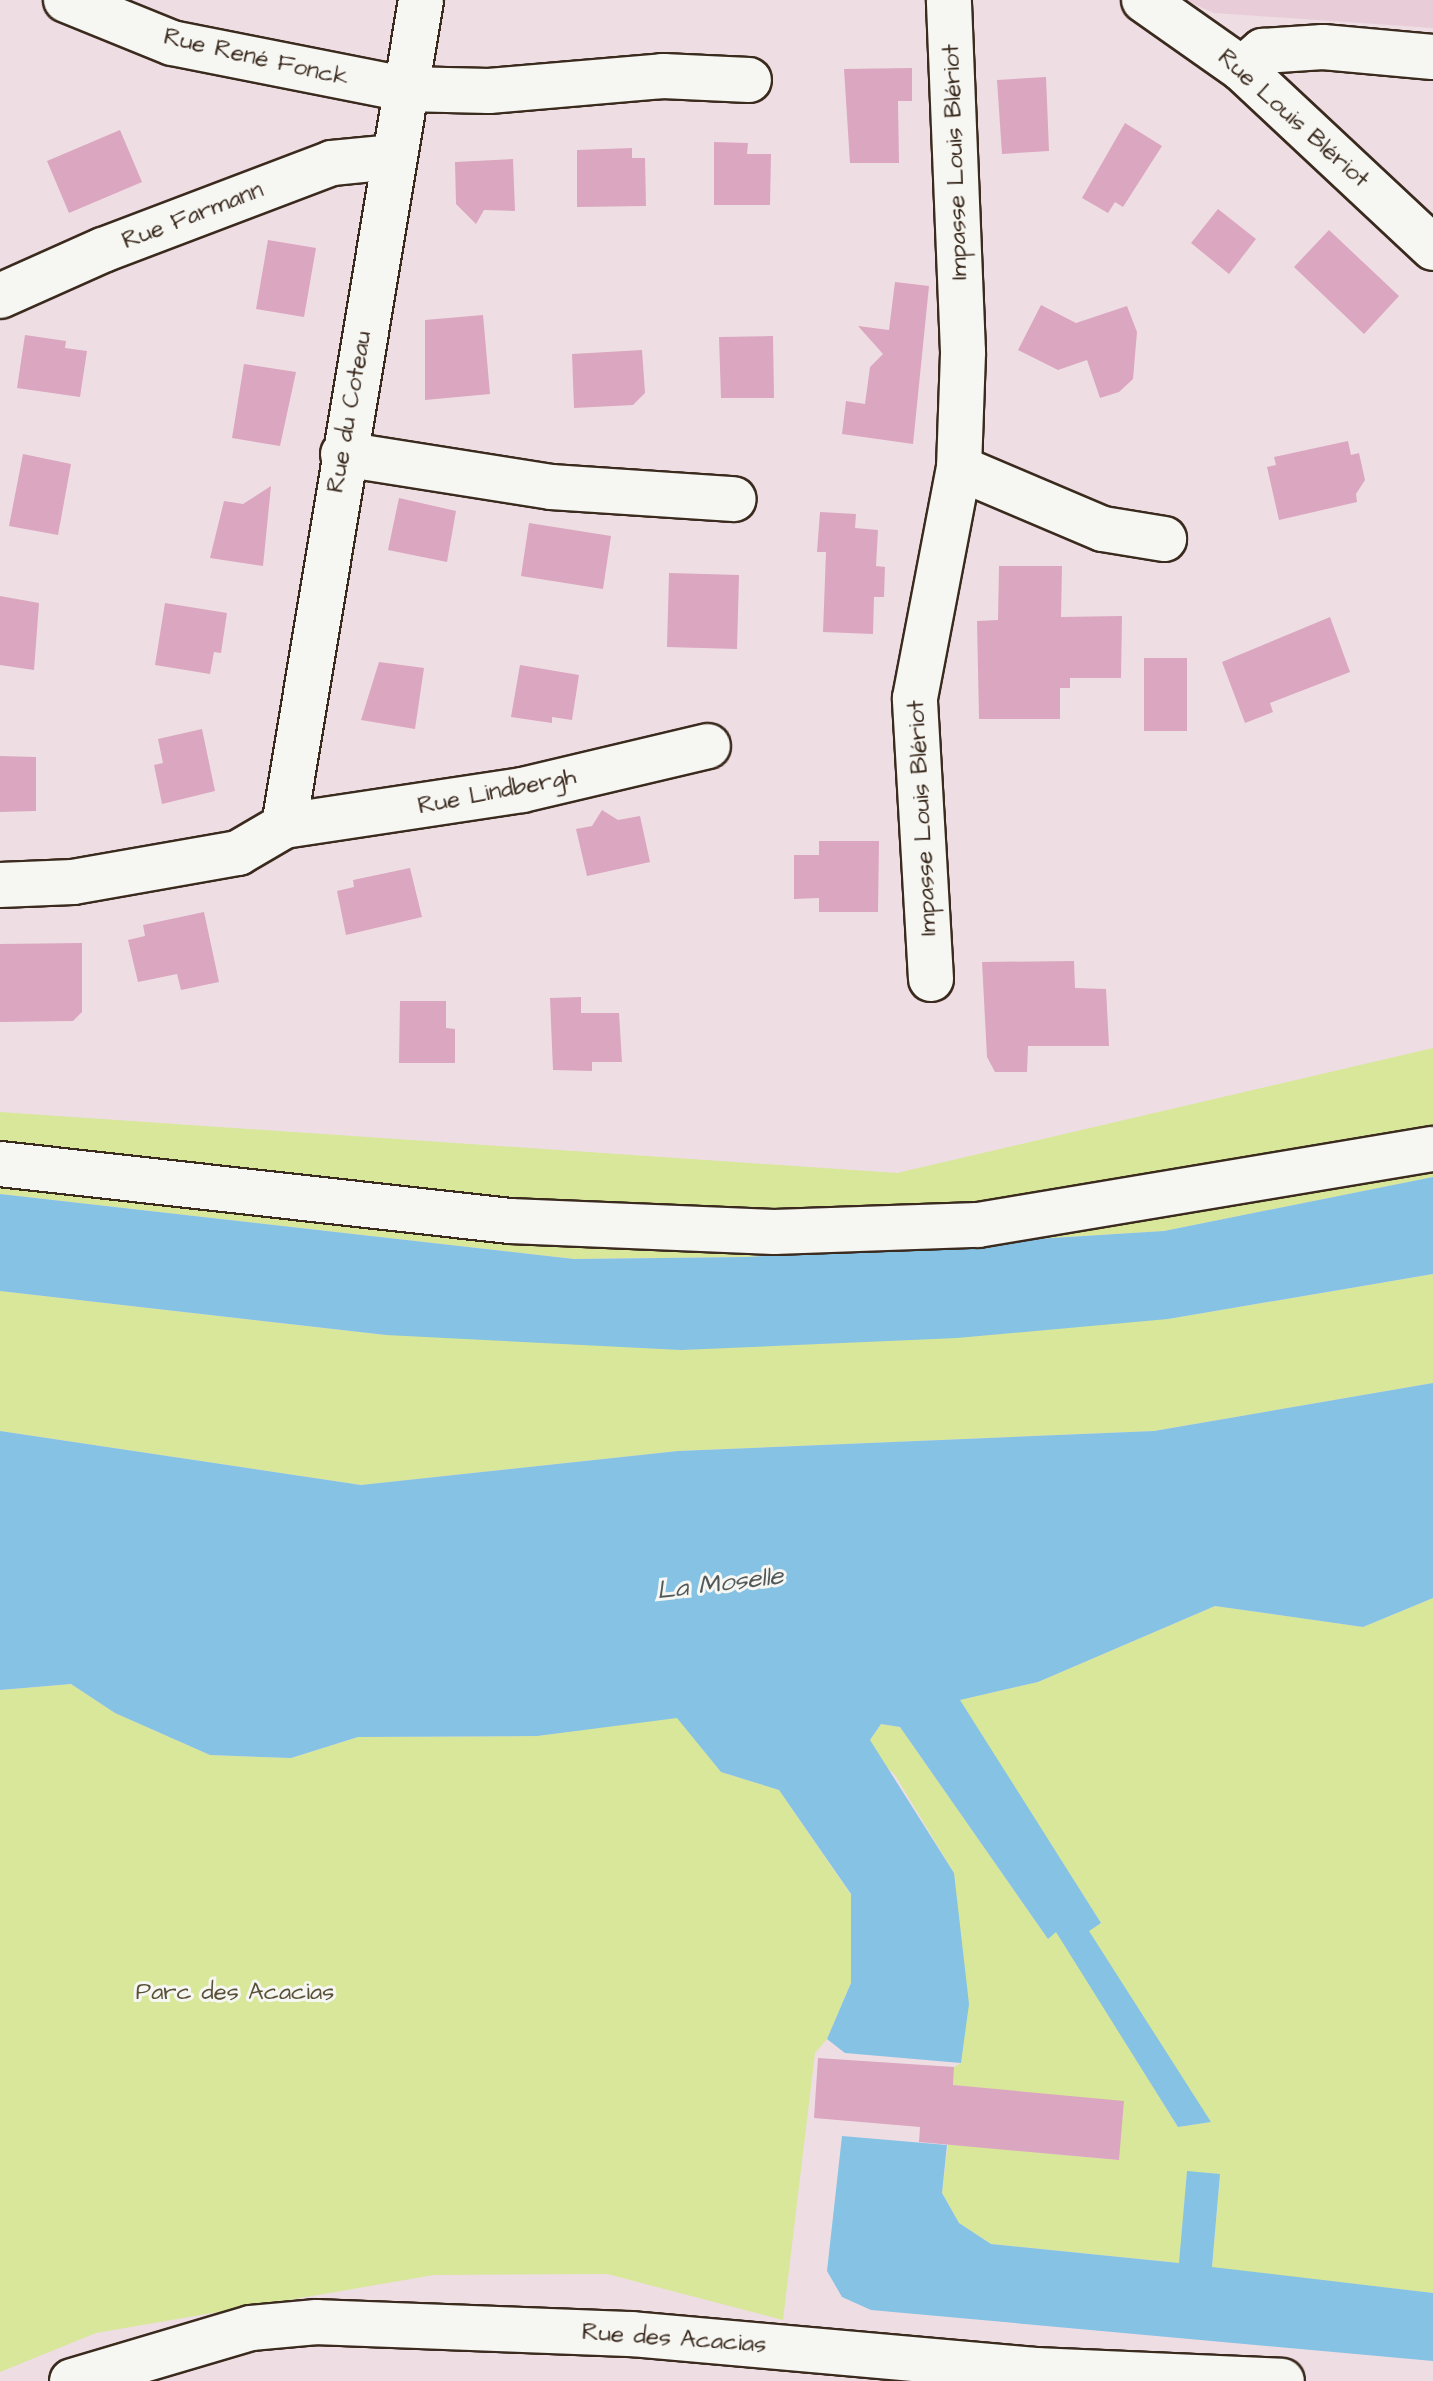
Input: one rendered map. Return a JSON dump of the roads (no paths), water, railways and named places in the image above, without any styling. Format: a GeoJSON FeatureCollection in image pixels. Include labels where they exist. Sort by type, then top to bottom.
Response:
{"type":"FeatureCollection","features":[{"type":"Feature","properties":{"kind":"street","name":"Rue René Fonck"},"geometry":{"type":"LineString","coordinates":[[66,0],[172,43],[405,89],[489,91],[663,76],[749,80]]}},
{"type":"Feature","properties":{"kind":"street","name":"Rue du Coteau"},"geometry":{"type":"LineString","coordinates":[[284,826],[392,157],[421,0]]}},
{"type":"Feature","properties":{"kind":"street","name":"Impasse Louis Blériot"},"geometry":{"type":"LineString","coordinates":[[931,979],[915,698],[959,468],[963,352],[949,0]]}},
{"type":"Feature","properties":{"kind":"street","name":"Rue Louis Blériot"},"geometry":{"type":"LineString","coordinates":[[1144,0],[1242,69],[1433,248]]}},
{"type":"Feature","properties":{"kind":"street"},"geometry":{"type":"LineString","coordinates":[[1242,69],[1263,51],[1323,47],[1433,57]]}},
{"type":"Feature","properties":{"kind":"street","name":"Rue Farmann"},"geometry":{"type":"LineString","coordinates":[[0,296],[103,250],[332,163],[392,157]]}},
{"type":"Feature","properties":{"kind":"street"},"geometry":{"type":"LineString","coordinates":[[343,454],[551,487],[734,499]]}},
{"type":"Feature","properties":{"kind":"street"},"geometry":{"type":"LineString","coordinates":[[959,468],[1103,529],[1164,539]]}},
{"type":"Feature","properties":{"kind":"street","name":"Rue Lindbergh"},"geometry":{"type":"LineString","coordinates":[[284,826],[522,790],[708,746]]}},
{"type":"Feature","properties":{"kind":"street"},"geometry":{"type":"LineString","coordinates":[[0,885],[73,882],[238,853],[284,826]]}},
{"type":"Feature","properties":{"kind":"street"},"geometry":{"type":"LineString","coordinates":[[0,1164],[510,1221],[774,1232],[978,1225],[1433,1149]]}},
{"type":"Feature","properties":{"kind":"street","name":"Rue des Acacias"},"geometry":{"type":"LineString","coordinates":[[72,2381],[172,2367],[251,2328],[317,2322],[632,2334],[1035,2370],[1282,2381]]}},
{"type":"Feature","properties":{"kind":"water"},"geometry":{"type":"Polygon","coordinates":[[[1433,1177],[1433,1274],[1168,1319],[957,1338],[681,1350],[386,1335],[0,1291],[0,1194],[574,1259],[748,1257],[1164,1231],[1433,1177]]]}},
{"type":"Feature","properties":{"kind":"water","name":"La Moselle"},"geometry":{"type":"Polygon","coordinates":[[[1433,1383],[1433,1598],[1363,1627],[1215,1606],[1038,1682],[960,1700],[1101,1923],[1089,1931],[1211,2122],[1178,2127],[1056,1932],[1048,1939],[900,1727],[881,1724],[870,1740],[954,1873],[969,2004],[961,2063],[845,2053],[827,2039],[851,1983],[851,1894],[779,1790],[721,1772],[677,1718],[537,1736],[358,1737],[291,1758],[210,1755],[115,1713],[71,1684],[0,1690],[0,1431],[361,1485],[678,1451],[1154,1431],[1433,1383]]]}},
{"type":"Feature","properties":{"kind":"water"},"geometry":{"type":"Polygon","coordinates":[[[842,2136],[947,2145],[942,2193],[959,2223],[991,2244],[1179,2263],[1187,2171],[1220,2174],[1212,2267],[1433,2293],[1433,2361],[871,2310],[842,2297],[827,2271],[842,2136]]]}},
{"type":"Feature","properties":{"kind":"park label","name":"Parc des Acacias"},"geometry":{"type":"Point","coordinates":[235,1993]}}]}
